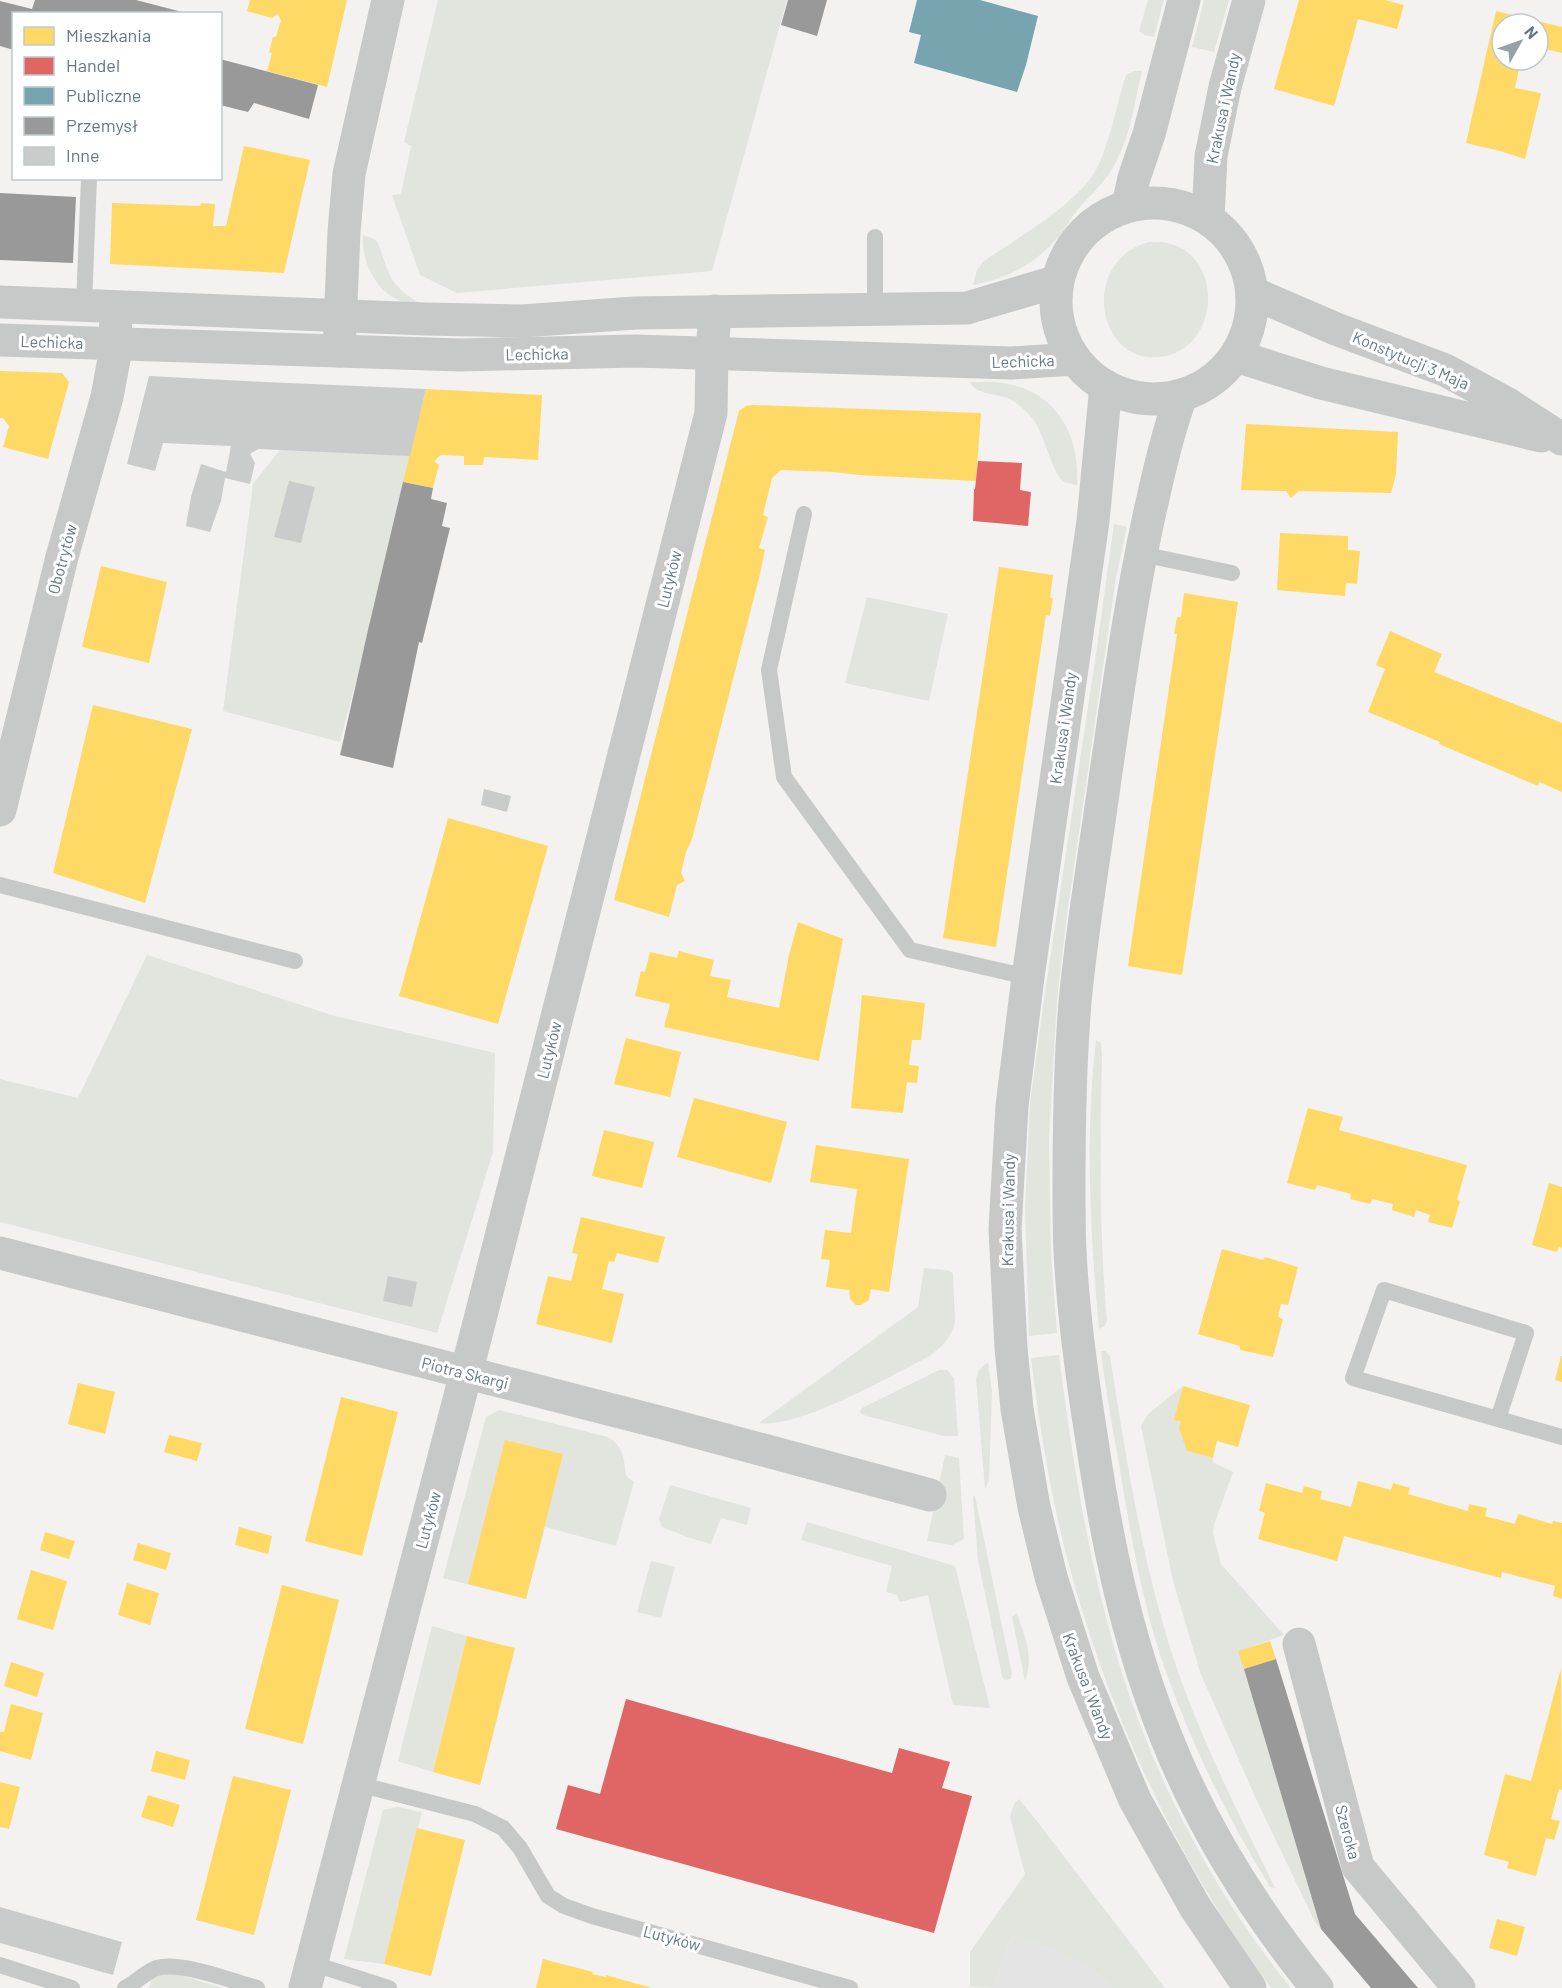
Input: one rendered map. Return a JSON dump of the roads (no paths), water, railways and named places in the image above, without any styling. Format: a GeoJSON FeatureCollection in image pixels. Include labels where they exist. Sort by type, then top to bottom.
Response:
{"type":"FeatureCollection","features":[{"type":"Feature","properties":{"kind":"street"},"geometry":{"type":"LineString","coordinates":[[339,351],[349,174],[388,0]]}},
{"type":"Feature","properties":{"kind":"street"},"geometry":{"type":"LineString","coordinates":[[1128,206],[1184,0]]}},
{"type":"Feature","properties":{"kind":"street","name":"Krakusa i Wandy"},"geometry":{"type":"LineString","coordinates":[[1208,218],[1211,156],[1225,87],[1249,0]]}},
{"type":"Feature","properties":{"kind":"street"},"geometry":{"type":"LineString","coordinates":[[1155,202],[1183,206],[1208,218],[1230,238],[1246,264],[1252,293],[1252,315],[1246,336],[1236,356],[1221,374],[1202,387],[1181,396],[1155,399],[1129,396],[1106,386],[1089,375],[1075,359],[1062,335],[1056,309],[1058,281],[1067,256],[1082,234],[1103,216],[1128,206],[1155,202]]}},
{"type":"Feature","properties":{"kind":"street","name":"Lechicka"},"geometry":{"type":"LineString","coordinates":[[0,302],[522,321],[635,313],[968,308],[1058,281]]}},
{"type":"Feature","properties":{"kind":"street","name":"Konstytucji 3 Maja"},"geometry":{"type":"LineString","coordinates":[[1252,293],[1336,329],[1444,370],[1506,403],[1562,440]]}},
{"type":"Feature","properties":{"kind":"street","name":"Obotrytów"},"geometry":{"type":"LineString","coordinates":[[0,810],[62,557],[107,397],[115,344],[116,307]]}},
{"type":"Feature","properties":{"kind":"street","name":"Lutyków"},"geometry":{"type":"LineString","coordinates":[[308,1976],[466,1373],[711,413],[715,311]]}},
{"type":"Feature","properties":{"kind":"street","name":"Lechicka"},"geometry":{"type":"LineString","coordinates":[[0,340],[460,356],[636,351],[1011,363],[1075,359]]}},
{"type":"Feature","properties":{"kind":"street","name":"Konstytucji 3 Maja"},"geometry":{"type":"LineString","coordinates":[[1236,356],[1321,383],[1562,440]]}},
{"type":"Feature","properties":{"kind":"street","name":"Krakusa i Wandy"},"geometry":{"type":"LineString","coordinates":[[1106,386],[1093,521],[1028,977],[1012,1106],[1005,1230],[1011,1348],[1017,1409],[1034,1507],[1051,1577],[1072,1644],[1103,1727],[1132,1792],[1195,1907],[1250,1988]]}},
{"type":"Feature","properties":{"kind":"street"},"geometry":{"type":"LineString","coordinates":[[1181,396],[1173,417],[1141,554],[1110,743],[1076,1001],[1069,1114],[1070,1248],[1077,1342],[1111,1556],[1131,1634],[1158,1715],[1185,1780],[1245,1889],[1288,1952],[1317,1988]]}},
{"type":"Feature","properties":{"kind":"street","name":"Piotra Skargi"},"geometry":{"type":"LineString","coordinates":[[0,1252],[663,1423],[930,1495]]}},
{"type":"Feature","properties":{"kind":"street","name":"Szeroka"},"geometry":{"type":"LineString","coordinates":[[1299,1644],[1358,1867],[1459,1988]]}},
{"type":"Feature","properties":{"kind":"lane"},"geometry":{"type":"LineString","coordinates":[[84,305],[89,180]]}},
{"type":"Feature","properties":{"kind":"lane"},"geometry":{"type":"LineString","coordinates":[[875,237],[875,309]]}},
{"type":"Feature","properties":{"kind":"lane"},"geometry":{"type":"LineString","coordinates":[[804,514],[769,670],[784,777],[910,950],[1028,977]]}},
{"type":"Feature","properties":{"kind":"lane"},"geometry":{"type":"LineString","coordinates":[[1141,554],[1232,573]]}},
{"type":"Feature","properties":{"kind":"lane"},"geometry":{"type":"LineString","coordinates":[[0,885],[295,961]]}},
{"type":"Feature","properties":{"kind":"lane"},"geometry":{"type":"LineString","coordinates":[[1498,1419],[1526,1333],[1384,1290],[1353,1378],[1498,1419],[1562,1437]]}},
{"type":"Feature","properties":{"kind":"lane","name":"Lutyków"},"geometry":{"type":"LineString","coordinates":[[358,1784],[475,1814],[503,1828],[520,1848],[548,1896],[564,1906],[592,1916],[850,1988]]}},
{"type":"Feature","properties":{"kind":"lane"},"geometry":{"type":"LineString","coordinates":[[0,1965],[72,1988]]}},
{"type":"Feature","properties":{"kind":"lane"},"geometry":{"type":"LineString","coordinates":[[125,1988],[156,1968],[179,1966],[257,1988]]}},
{"type":"Feature","properties":{"kind":"lane"},"geometry":{"type":"LineString","coordinates":[[308,1976],[389,1988]]}}]}
